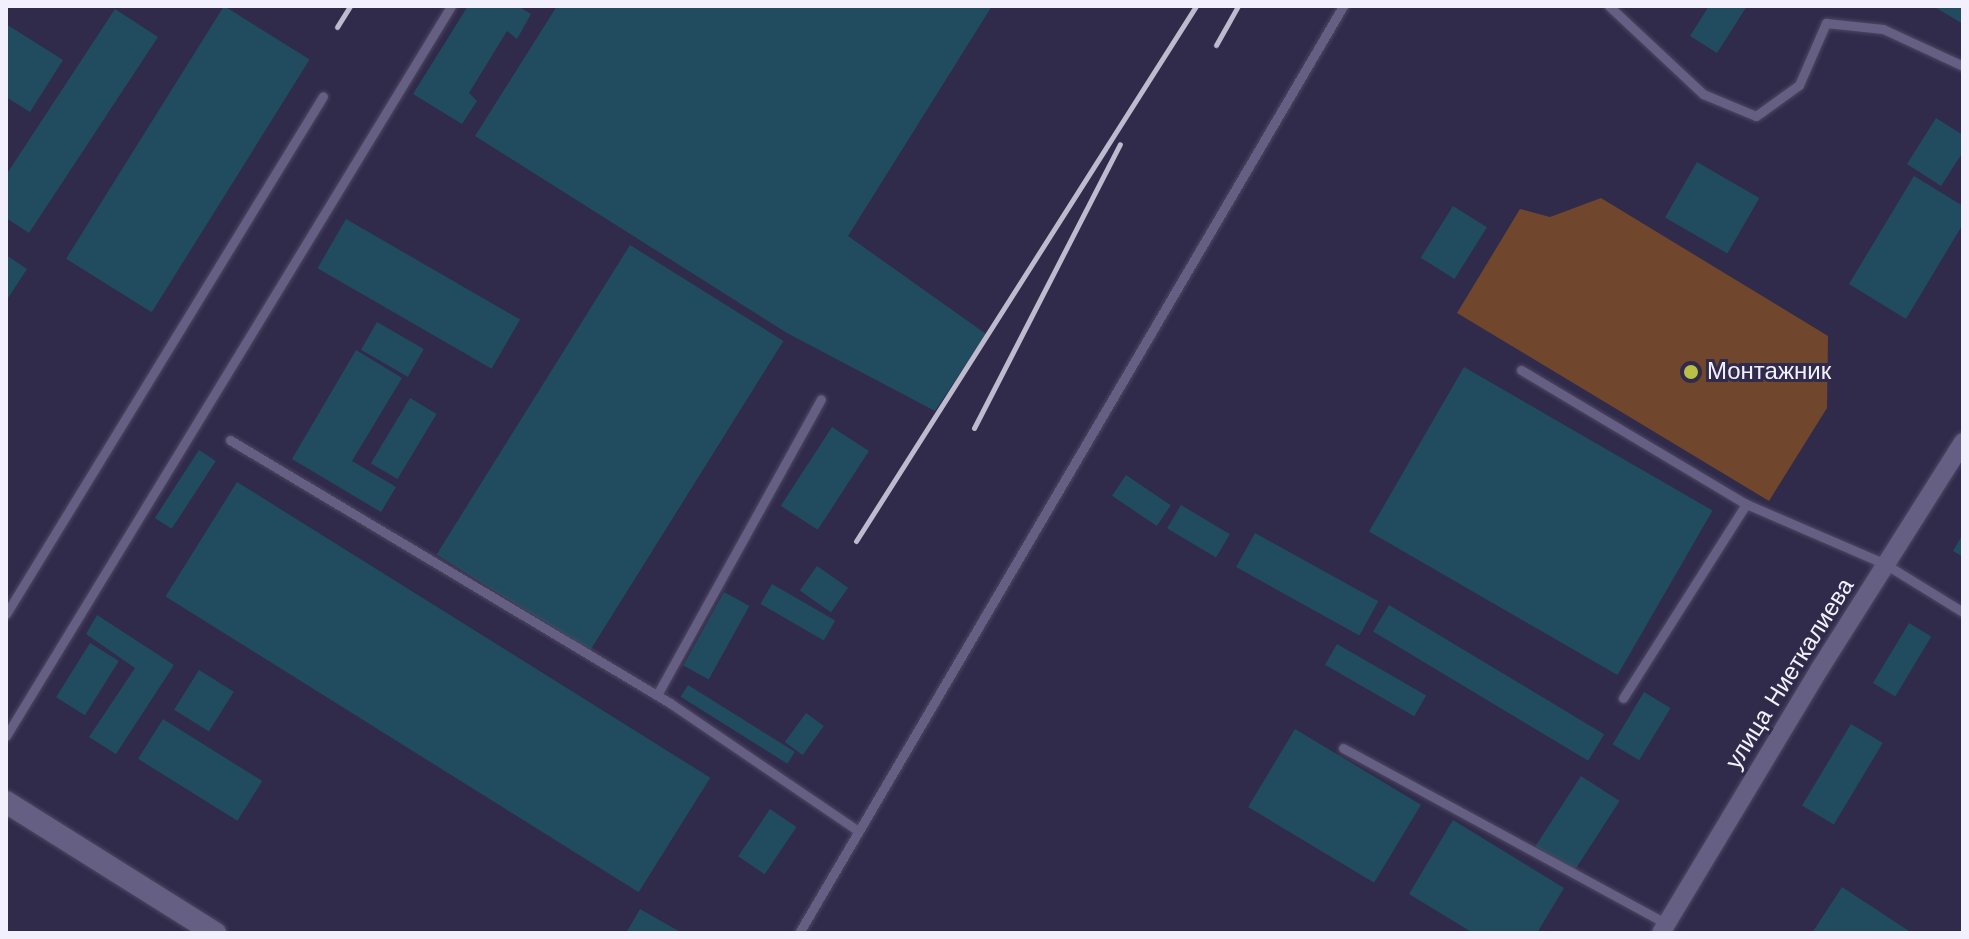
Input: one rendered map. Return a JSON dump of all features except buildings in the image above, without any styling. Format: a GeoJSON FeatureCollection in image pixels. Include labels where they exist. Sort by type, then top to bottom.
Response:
{"type":"FeatureCollection","features":[{"type":"Feature","properties":{"kind":"street","name":"улица Ниеткалиева"},"geometry":{"type":"LineString","coordinates":[[1664,928],[1885,564],[1963,442]]}},
{"type":"Feature","properties":{"kind":"street"},"geometry":{"type":"LineString","coordinates":[[6,802],[215,933]]}},
{"type":"Feature","properties":{"kind":"lane"},"geometry":{"type":"LineString","coordinates":[[6,736],[451,6]]}},
{"type":"Feature","properties":{"kind":"lane"},"geometry":{"type":"LineString","coordinates":[[799,933],[1343,6]]}},
{"type":"Feature","properties":{"kind":"lane"},"geometry":{"type":"LineString","coordinates":[[1609,6],[1703,94],[1756,116],[1799,85],[1826,23],[1883,29],[1963,66]]}},
{"type":"Feature","properties":{"kind":"lane"},"geometry":{"type":"LineString","coordinates":[[6,614],[323,96]]}},
{"type":"Feature","properties":{"kind":"lane"},"geometry":{"type":"LineString","coordinates":[[1521,370],[1746,504],[1885,564],[1963,612]]}},
{"type":"Feature","properties":{"kind":"lane"},"geometry":{"type":"LineString","coordinates":[[657,695],[821,399]]}},
{"type":"Feature","properties":{"kind":"lane"},"geometry":{"type":"LineString","coordinates":[[230,440],[657,695],[858,831]]}},
{"type":"Feature","properties":{"kind":"lane"},"geometry":{"type":"LineString","coordinates":[[1623,698],[1746,504]]}},
{"type":"Feature","properties":{"kind":"lane"},"geometry":{"type":"LineString","coordinates":[[1343,748],[1664,928]]}},
{"type":"Feature","properties":{"kind":"shaded area","name":"Монтажник"},"geometry":{"type":"Polygon","coordinates":[[[1601,198],[1828,336],[1827,408],[1769,501],[1457,313],[1520,209],[1550,217],[1601,198]]]}},
{"type":"Feature","properties":{"kind":"railway"},"geometry":{"type":"LineString","coordinates":[[337,27],[350,6]]}},
{"type":"Feature","properties":{"kind":"railway"},"geometry":{"type":"LineString","coordinates":[[856,541],[1196,6]]}},
{"type":"Feature","properties":{"kind":"railway"},"geometry":{"type":"LineString","coordinates":[[1216,45],[1238,6]]}},
{"type":"Feature","properties":{"kind":"railway"},"geometry":{"type":"LineString","coordinates":[[974,428],[1120,144]]}},
{"type":"Feature","properties":{"kind":"place","name":"Монтажник"},"geometry":{"type":"Point","coordinates":[1691,372]}}]}
